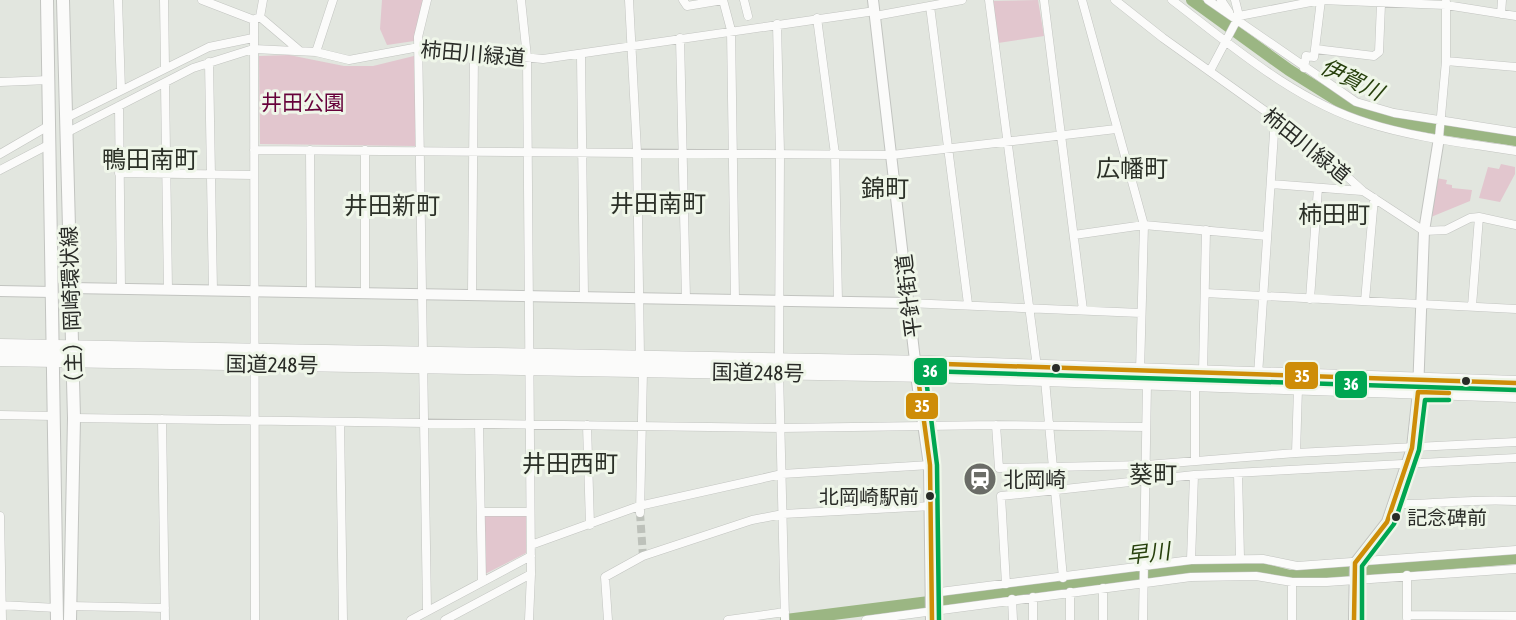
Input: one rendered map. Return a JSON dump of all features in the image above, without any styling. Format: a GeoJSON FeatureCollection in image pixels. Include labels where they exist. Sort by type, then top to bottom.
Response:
{"type":"FeatureCollection","features":[{"type":"Feature","properties":{"kind":"highway","name":"国道248号"},"geometry":{"type":"LineString","coordinates":[[0,346],[53,354]]}},
{"type":"Feature","properties":{"kind":"highway","name":"国道248号"},"geometry":{"type":"LineString","coordinates":[[0,359],[72,354],[916,369],[1037,368],[1143,377],[1195,385],[1298,388],[1516,383]]}},
{"type":"Feature","properties":{"kind":"highway","name":"国道248号"},"geometry":{"type":"LineString","coordinates":[[916,369],[1045,380],[1203,373],[1258,375],[1418,385],[1516,395]]}},
{"type":"Feature","properties":{"kind":"main road","name":"（主）岡崎環状線"},"geometry":{"type":"LineString","coordinates":[[47,0],[57,614]]}},
{"type":"Feature","properties":{"kind":"main road","name":"（主）岡崎環状線"},"geometry":{"type":"LineString","coordinates":[[63,0],[74,418],[70,620]]}},
{"type":"Feature","properties":{"kind":"main road","name":"平針街道"},"geometry":{"type":"LineString","coordinates":[[916,369],[930,465],[932,616]]}},
{"type":"Feature","properties":{"kind":"street"},"geometry":{"type":"LineString","coordinates":[[118,0],[121,90]]}},
{"type":"Feature","properties":{"kind":"street"},"geometry":{"type":"LineString","coordinates":[[164,0],[165,67]]}},
{"type":"Feature","properties":{"kind":"street"},"geometry":{"type":"LineString","coordinates":[[202,0],[256,18],[301,51]]}},
{"type":"Feature","properties":{"kind":"street"},"geometry":{"type":"LineString","coordinates":[[255,620],[253,38],[256,18],[263,0]]}},
{"type":"Feature","properties":{"kind":"street"},"geometry":{"type":"LineString","coordinates":[[316,52],[333,0]]}},
{"type":"Feature","properties":{"kind":"street"},"geometry":{"type":"LineString","coordinates":[[427,0],[419,30],[427,610]]}},
{"type":"Feature","properties":{"kind":"street"},"geometry":{"type":"LineString","coordinates":[[521,0],[527,57],[531,545],[529,620]]}},
{"type":"Feature","properties":{"kind":"street"},"geometry":{"type":"LineString","coordinates":[[629,0],[637,152],[644,426],[640,510]]}},
{"type":"Feature","properties":{"kind":"street"},"geometry":{"type":"LineString","coordinates":[[683,0],[687,6],[723,0],[731,30],[735,300]]}},
{"type":"Feature","properties":{"kind":"street"},"geometry":{"type":"LineString","coordinates":[[744,0],[748,16]]}},
{"type":"Feature","properties":{"kind":"street"},"geometry":{"type":"LineString","coordinates":[[728,620],[785,616],[779,366],[780,153],[777,24],[874,9],[930,6],[962,0]]}},
{"type":"Feature","properties":{"kind":"street"},"geometry":{"type":"LineString","coordinates":[[989,0],[1037,368]]}},
{"type":"Feature","properties":{"kind":"street"},"geometry":{"type":"LineString","coordinates":[[1044,0],[1083,310]]}},
{"type":"Feature","properties":{"kind":"street"},"geometry":{"type":"LineString","coordinates":[[1082,0],[1144,225],[1141,313],[1146,427],[1143,620]]}},
{"type":"Feature","properties":{"kind":"street","name":"柿田川緑道"},"geometry":{"type":"LineString","coordinates":[[1115,0],[1310,143],[1363,191],[1424,231]]}},
{"type":"Feature","properties":{"kind":"street"},"geometry":{"type":"LineString","coordinates":[[1172,0],[1282,80],[1324,104],[1368,123],[1516,151]]}},
{"type":"Feature","properties":{"kind":"street"},"geometry":{"type":"LineString","coordinates":[[1208,0],[1356,102],[1394,113],[1516,132]]}},
{"type":"Feature","properties":{"kind":"street"},"geometry":{"type":"LineString","coordinates":[[1221,0],[1236,18]]}},
{"type":"Feature","properties":{"kind":"street"},"geometry":{"type":"LineString","coordinates":[[1210,71],[1236,18],[1235,0]]}},
{"type":"Feature","properties":{"kind":"street"},"geometry":{"type":"LineString","coordinates":[[1236,18],[1321,0],[1381,4],[1446,3],[1516,16]]}},
{"type":"Feature","properties":{"kind":"street"},"geometry":{"type":"LineString","coordinates":[[1304,68],[1306,56],[1314,57],[1321,0]]}},
{"type":"Feature","properties":{"kind":"street"},"geometry":{"type":"LineString","coordinates":[[1501,14],[1502,0]]}},
{"type":"Feature","properties":{"kind":"street"},"geometry":{"type":"LineString","coordinates":[[1354,620],[1355,563],[1388,522],[1412,448],[1418,385],[1419,303],[1424,231],[1441,120],[1446,61],[1446,3]]}},
{"type":"Feature","properties":{"kind":"street"},"geometry":{"type":"LineString","coordinates":[[1315,49],[1374,56],[1378,52],[1381,4]]}},
{"type":"Feature","properties":{"kind":"street"},"geometry":{"type":"LineString","coordinates":[[930,6],[968,304]]}},
{"type":"Feature","properties":{"kind":"street","name":"平針街道"},"geometry":{"type":"LineString","coordinates":[[874,9],[916,369]]}},
{"type":"Feature","properties":{"kind":"street"},"geometry":{"type":"LineString","coordinates":[[817,18],[835,154],[838,302]]}},
{"type":"Feature","properties":{"kind":"street","name":"柿田川緑道"},"geometry":{"type":"LineString","coordinates":[[66,133],[209,62],[253,49],[316,52],[349,60],[419,47],[543,59],[581,56],[632,45],[777,24]]}},
{"type":"Feature","properties":{"kind":"street"},"geometry":{"type":"LineString","coordinates":[[66,118],[165,67],[221,43],[253,38]]}},
{"type":"Feature","properties":{"kind":"street"},"geometry":{"type":"LineString","coordinates":[[680,38],[686,299]]}},
{"type":"Feature","properties":{"kind":"street"},"geometry":{"type":"LineString","coordinates":[[472,295],[474,51]]}},
{"type":"Feature","properties":{"kind":"street"},"geometry":{"type":"LineString","coordinates":[[581,56],[585,297]]}},
{"type":"Feature","properties":{"kind":"street"},"geometry":{"type":"LineString","coordinates":[[1446,61],[1516,67]]}},
{"type":"Feature","properties":{"kind":"street"},"geometry":{"type":"LineString","coordinates":[[209,62],[213,291]]}},
{"type":"Feature","properties":{"kind":"street"},"geometry":{"type":"LineString","coordinates":[[0,82],[49,81]]}},
{"type":"Feature","properties":{"kind":"street"},"geometry":{"type":"LineString","coordinates":[[165,84],[168,290]]}},
{"type":"Feature","properties":{"kind":"street"},"geometry":{"type":"LineString","coordinates":[[119,106],[121,289]]}},
{"type":"Feature","properties":{"kind":"street"},"geometry":{"type":"LineString","coordinates":[[1258,375],[1275,118]]}},
{"type":"Feature","properties":{"kind":"street"},"geometry":{"type":"LineString","coordinates":[[0,153],[50,125]]}},
{"type":"Feature","properties":{"kind":"street"},"geometry":{"type":"LineString","coordinates":[[254,150],[891,155],[1116,129]]}},
{"type":"Feature","properties":{"kind":"street"},"geometry":{"type":"LineString","coordinates":[[0,170],[50,144]]}},
{"type":"Feature","properties":{"kind":"street"},"geometry":{"type":"LineString","coordinates":[[310,150],[311,292]]}},
{"type":"Feature","properties":{"kind":"street"},"geometry":{"type":"LineString","coordinates":[[365,150],[365,293]]}},
{"type":"Feature","properties":{"kind":"street"},"geometry":{"type":"LineString","coordinates":[[120,173],[254,175]]}},
{"type":"Feature","properties":{"kind":"street"},"geometry":{"type":"LineString","coordinates":[[1271,184],[1363,191]]}},
{"type":"Feature","properties":{"kind":"street"},"geometry":{"type":"LineString","coordinates":[[1310,299],[1318,188]]}},
{"type":"Feature","properties":{"kind":"street"},"geometry":{"type":"LineString","coordinates":[[1365,301],[1374,198]]}},
{"type":"Feature","properties":{"kind":"street"},"geometry":{"type":"LineString","coordinates":[[1424,231],[1446,230],[1470,218],[1479,217],[1516,225]]}},
{"type":"Feature","properties":{"kind":"street"},"geometry":{"type":"LineString","coordinates":[[1472,306],[1479,217]]}},
{"type":"Feature","properties":{"kind":"street"},"geometry":{"type":"LineString","coordinates":[[1074,235],[1144,225],[1267,236]]}},
{"type":"Feature","properties":{"kind":"street"},"geometry":{"type":"LineString","coordinates":[[1203,373],[1206,230]]}},
{"type":"Feature","properties":{"kind":"street"},"geometry":{"type":"LineString","coordinates":[[71,288],[968,304],[1141,313]]}},
{"type":"Feature","properties":{"kind":"street"},"geometry":{"type":"LineString","coordinates":[[0,291],[52,292]]}},
{"type":"Feature","properties":{"kind":"street"},"geometry":{"type":"LineString","coordinates":[[1205,293],[1516,309]]}},
{"type":"Feature","properties":{"kind":"street"},"geometry":{"type":"LineString","coordinates":[[1045,380],[1063,578]]}},
{"type":"Feature","properties":{"kind":"street"},"geometry":{"type":"LineString","coordinates":[[1195,385],[1195,461]]}},
{"type":"Feature","properties":{"kind":"street"},"geometry":{"type":"LineString","coordinates":[[1296,453],[1298,388]]}},
{"type":"Feature","properties":{"kind":"street"},"geometry":{"type":"LineString","coordinates":[[0,415],[54,416]]}},
{"type":"Feature","properties":{"kind":"street"},"geometry":{"type":"LineString","coordinates":[[74,418],[781,428],[996,425],[1146,427]]}},
{"type":"Feature","properties":{"kind":"street"},"geometry":{"type":"LineString","coordinates":[[162,419],[165,620]]}},
{"type":"Feature","properties":{"kind":"street"},"geometry":{"type":"LineString","coordinates":[[340,422],[343,620]]}},
{"type":"Feature","properties":{"kind":"street"},"geometry":{"type":"LineString","coordinates":[[478,424],[482,581]]}},
{"type":"Feature","properties":{"kind":"street"},"geometry":{"type":"LineString","coordinates":[[587,425],[590,525]]}},
{"type":"Feature","properties":{"kind":"street"},"geometry":{"type":"LineString","coordinates":[[996,425],[999,468],[1146,465],[1296,453],[1516,442]]}},
{"type":"Feature","properties":{"kind":"street"},"geometry":{"type":"LineString","coordinates":[[1006,584],[1001,496],[1194,475],[1516,458]]}},
{"type":"Feature","properties":{"kind":"street"},"geometry":{"type":"LineString","coordinates":[[531,545],[640,510],[782,474],[930,465]]}},
{"type":"Feature","properties":{"kind":"street"},"geometry":{"type":"LineString","coordinates":[[1238,473],[1240,558]]}},
{"type":"Feature","properties":{"kind":"street"},"geometry":{"type":"LineString","coordinates":[[1191,560],[1194,475]]}},
{"type":"Feature","properties":{"kind":"street"},"geometry":{"type":"LineString","coordinates":[[1393,504],[1426,505],[1480,498],[1516,501]]}},
{"type":"Feature","properties":{"kind":"street"},"geometry":{"type":"LineString","coordinates":[[608,620],[605,577],[643,556],[721,530],[783,514],[932,506]]}},
{"type":"Feature","properties":{"kind":"street"},"geometry":{"type":"LineString","coordinates":[[481,512],[530,512]]}},
{"type":"Feature","properties":{"kind":"street"},"geometry":{"type":"LineString","coordinates":[[0,516],[2,620]]}},
{"type":"Feature","properties":{"kind":"street"},"geometry":{"type":"LineString","coordinates":[[932,593],[1191,560],[1263,559],[1297,566],[1516,550]]}},
{"type":"Feature","properties":{"kind":"street"},"geometry":{"type":"LineString","coordinates":[[411,620],[531,556]]}},
{"type":"Feature","properties":{"kind":"street"},"geometry":{"type":"LineString","coordinates":[[866,620],[932,616],[1012,599],[1191,577],[1256,576],[1292,582],[1516,568]]}},
{"type":"Feature","properties":{"kind":"street"},"geometry":{"type":"LineString","coordinates":[[445,620],[531,574]]}},
{"type":"Feature","properties":{"kind":"street"},"geometry":{"type":"LineString","coordinates":[[1407,575],[1407,618],[1516,616]]}},
{"type":"Feature","properties":{"kind":"street"},"geometry":{"type":"LineString","coordinates":[[1292,582],[1292,620]]}},
{"type":"Feature","properties":{"kind":"street"},"geometry":{"type":"LineString","coordinates":[[1103,588],[1103,620]]}},
{"type":"Feature","properties":{"kind":"street"},"geometry":{"type":"LineString","coordinates":[[1070,592],[1070,620]]}},
{"type":"Feature","properties":{"kind":"street"},"geometry":{"type":"LineString","coordinates":[[1033,597],[1033,620]]}},
{"type":"Feature","properties":{"kind":"street"},"geometry":{"type":"LineString","coordinates":[[1012,599],[1013,620]]}},
{"type":"Feature","properties":{"kind":"street"},"geometry":{"type":"LineString","coordinates":[[1,605],[57,614]]}},
{"type":"Feature","properties":{"kind":"street"},"geometry":{"type":"LineString","coordinates":[[70,606],[165,608]]}},
{"type":"Feature","properties":{"kind":"green space"},"geometry":{"type":"Polygon","coordinates":[[[382,0],[425,0],[414,41],[387,45],[380,29],[382,0]]]}},
{"type":"Feature","properties":{"kind":"green space"},"geometry":{"type":"Polygon","coordinates":[[[1038,0],[1044,36],[998,43],[992,1],[1038,0]]]}},
{"type":"Feature","properties":{"kind":"green space","name":"井田公園"},"geometry":{"type":"Polygon","coordinates":[[[289,55],[344,66],[373,66],[418,55],[416,146],[260,144],[259,56],[289,55]]]}},
{"type":"Feature","properties":{"kind":"green space"},"geometry":{"type":"Polygon","coordinates":[[[1501,164],[1515,167],[1515,174],[1500,202],[1479,198],[1488,167],[1499,169],[1501,164]]]}},
{"type":"Feature","properties":{"kind":"green space"},"geometry":{"type":"Polygon","coordinates":[[[1436,178],[1447,180],[1446,184],[1452,185],[1452,188],[1472,190],[1470,201],[1431,217],[1436,178]]]}},
{"type":"Feature","properties":{"kind":"green space"},"geometry":{"type":"Polygon","coordinates":[[[484,515],[526,516],[526,553],[485,574],[484,515]]]}},
{"type":"Feature","properties":{"kind":"waterway","name":"伊賀川"},"geometry":{"type":"LineString","coordinates":[[1192,0],[1289,70],[1340,102],[1366,114],[1395,122],[1516,140]]}},
{"type":"Feature","properties":{"kind":"waterway","name":"早川"},"geometry":{"type":"LineString","coordinates":[[786,620],[1190,569],[1255,567],[1290,576],[1516,558]]}},
{"type":"Feature","properties":{"kind":"tunnel"},"geometry":{"type":"LineString","coordinates":[[640,513],[643,556]]}},
{"type":"Feature","properties":{"kind":"transit line","name":"35"},"geometry":{"type":"LineString","coordinates":[[932,620],[930,465],[916,363],[1516,383]]}},
{"type":"Feature","properties":{"kind":"transit line","name":"36"},"geometry":{"type":"LineString","coordinates":[[939,620],[937,465],[925,371],[1516,390]]}},
{"type":"Feature","properties":{"kind":"transit line","name":"35"},"geometry":{"type":"LineString","coordinates":[[1354,620],[1355,563],[1387,522],[1412,448],[1418,392],[1449,393]]}},
{"type":"Feature","properties":{"kind":"transit line","name":"36"},"geometry":{"type":"LineString","coordinates":[[1362,620],[1362,566],[1394,524],[1419,450],[1425,400],[1449,400]]}},
{"type":"Feature","properties":{"kind":"place","name":"北岡崎"},"geometry":{"type":"Point","coordinates":[980,479]}},
{"type":"Feature","properties":{"kind":"place","name":"北岡崎駅前"},"geometry":{"type":"Point","coordinates":[930,496]}},
{"type":"Feature","properties":{"kind":"place","name":"記念碑前"},"geometry":{"type":"Point","coordinates":[1396,517]}},
{"type":"Feature","properties":{"kind":"district","name":"鴨田南町"},"geometry":{"type":"Point","coordinates":[150,159]}},
{"type":"Feature","properties":{"kind":"district","name":"広幡町"},"geometry":{"type":"Point","coordinates":[1132,168]}},
{"type":"Feature","properties":{"kind":"district","name":"錦町"},"geometry":{"type":"Point","coordinates":[885,188]}},
{"type":"Feature","properties":{"kind":"district","name":"井田南町"},"geometry":{"type":"Point","coordinates":[658,203]}},
{"type":"Feature","properties":{"kind":"district","name":"井田新町"},"geometry":{"type":"Point","coordinates":[392,205]}},
{"type":"Feature","properties":{"kind":"district","name":"柿田町"},"geometry":{"type":"Point","coordinates":[1334,214]}},
{"type":"Feature","properties":{"kind":"district","name":"井田西町"},"geometry":{"type":"Point","coordinates":[570,463]}},
{"type":"Feature","properties":{"kind":"district","name":"葵町"},"geometry":{"type":"Point","coordinates":[1153,474]}}]}
